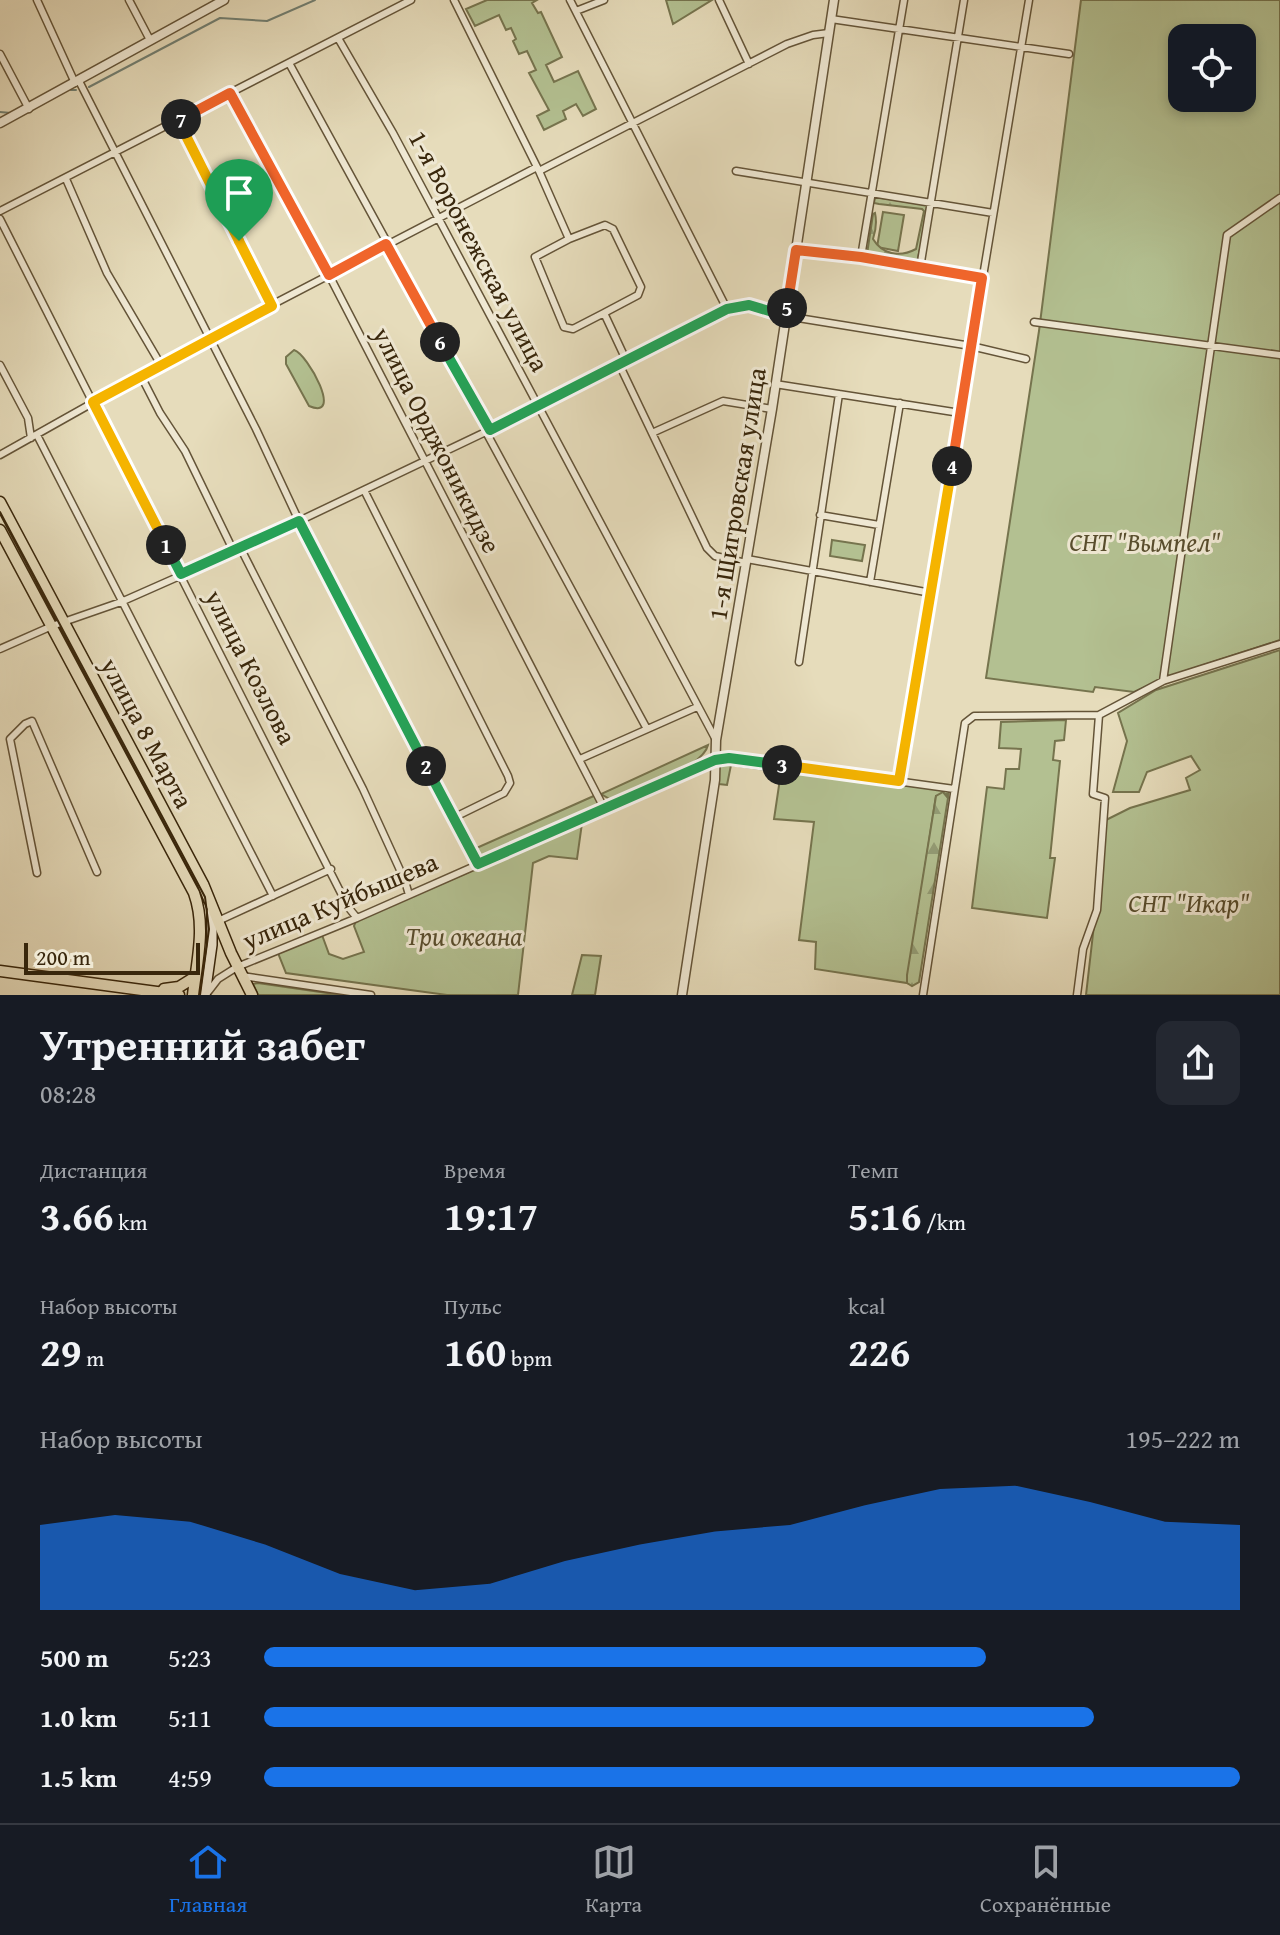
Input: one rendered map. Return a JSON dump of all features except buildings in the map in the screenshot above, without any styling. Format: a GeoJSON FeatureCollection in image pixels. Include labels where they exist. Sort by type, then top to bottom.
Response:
{"type":"FeatureCollection","features":[{"type":"Feature","properties":{"kind":"main road","name":"улица 8 Марта"},"geometry":{"type":"LineString","coordinates":[[0,502],[211,901],[213,931],[206,995]]}},
{"type":"Feature","properties":{"kind":"main road","name":"улица 8 Марта"},"geometry":{"type":"LineString","coordinates":[[0,530],[194,893],[200,917],[193,995]]}},
{"type":"Feature","properties":{"kind":"main road"},"geometry":{"type":"LineString","coordinates":[[211,901],[252,995]]}},
{"type":"Feature","properties":{"kind":"main road"},"geometry":{"type":"LineString","coordinates":[[0,971],[179,995]]}},
{"type":"Feature","properties":{"kind":"main road"},"geometry":{"type":"LineString","coordinates":[[134,989],[179,987],[195,977]]}},
{"type":"Feature","properties":{"kind":"street"},"geometry":{"type":"LineString","coordinates":[[37,0],[256,429],[299,521],[478,864]]}},
{"type":"Feature","properties":{"kind":"street"},"geometry":{"type":"LineString","coordinates":[[129,0],[150,40]]}},
{"type":"Feature","properties":{"kind":"street"},"geometry":{"type":"LineString","coordinates":[[0,123],[224,0]]}},
{"type":"Feature","properties":{"kind":"street"},"geometry":{"type":"LineString","coordinates":[[0,211],[411,0]]}},
{"type":"Feature","properties":{"kind":"street"},"geometry":{"type":"LineString","coordinates":[[454,0],[538,169],[569,239]]}},
{"type":"Feature","properties":{"kind":"street"},"geometry":{"type":"LineString","coordinates":[[570,0],[727,309]]}},
{"type":"Feature","properties":{"kind":"street"},"geometry":{"type":"LineString","coordinates":[[576,11],[604,0]]}},
{"type":"Feature","properties":{"kind":"street"},"geometry":{"type":"LineString","coordinates":[[719,0],[749,64]]}},
{"type":"Feature","properties":{"kind":"street","name":"1-я Щигровская улица"},"geometry":{"type":"LineString","coordinates":[[682,995],[715,780],[716,740],[772,409],[834,0]]}},
{"type":"Feature","properties":{"kind":"street"},"geometry":{"type":"LineString","coordinates":[[861,257],[904,0]]}},
{"type":"Feature","properties":{"kind":"street"},"geometry":{"type":"LineString","coordinates":[[920,268],[964,0]]}},
{"type":"Feature","properties":{"kind":"street"},"geometry":{"type":"LineString","coordinates":[[899,781],[1029,0]]}},
{"type":"Feature","properties":{"kind":"street"},"geometry":{"type":"LineString","coordinates":[[831,19],[1069,54]]}},
{"type":"Feature","properties":{"kind":"street"},"geometry":{"type":"LineString","coordinates":[[0,455],[208,338],[387,244],[803,37],[829,33]]}},
{"type":"Feature","properties":{"kind":"street","name":"1-я Воронежская улица"},"geometry":{"type":"LineString","coordinates":[[338,38],[540,406],[716,740]]}},
{"type":"Feature","properties":{"kind":"street"},"geometry":{"type":"LineString","coordinates":[[0,54],[29,109]]}},
{"type":"Feature","properties":{"kind":"street"},"geometry":{"type":"LineString","coordinates":[[289,63],[647,729]]}},
{"type":"Feature","properties":{"kind":"street","name":"улица Орджоникидзе"},"geometry":{"type":"LineString","coordinates":[[230,93],[329,275],[604,808]]}},
{"type":"Feature","properties":{"kind":"street"},"geometry":{"type":"LineString","coordinates":[[178,120],[272,306]]}},
{"type":"Feature","properties":{"kind":"street"},"geometry":{"type":"LineString","coordinates":[[736,171],[993,213]]}},
{"type":"Feature","properties":{"kind":"street"},"geometry":{"type":"LineString","coordinates":[[66,179],[107,273],[161,365]]}},
{"type":"Feature","properties":{"kind":"street"},"geometry":{"type":"LineString","coordinates":[[1163,681],[1227,235],[1280,198]]}},
{"type":"Feature","properties":{"kind":"street","name":"улица Козлова"},"geometry":{"type":"LineString","coordinates":[[0,219],[348,907],[357,918]]}},
{"type":"Feature","properties":{"kind":"street"},"geometry":{"type":"LineString","coordinates":[[610,225],[641,287],[638,295],[604,313],[573,329],[564,327],[535,257],[569,239],[610,225]]}},
{"type":"Feature","properties":{"kind":"street"},"geometry":{"type":"LineString","coordinates":[[796,250],[861,257],[982,278]]}},
{"type":"Feature","properties":{"kind":"street"},"geometry":{"type":"LineString","coordinates":[[0,649],[52,626],[121,602],[237,550],[540,406],[727,309],[749,305],[786,316],[971,346],[1026,359]]}},
{"type":"Feature","properties":{"kind":"street"},"geometry":{"type":"LineString","coordinates":[[604,313],[652,433],[707,548],[715,556],[813,570],[931,593]]}},
{"type":"Feature","properties":{"kind":"street"},"geometry":{"type":"LineString","coordinates":[[1034,322],[1280,355]]}},
{"type":"Feature","properties":{"kind":"street"},"geometry":{"type":"LineString","coordinates":[[0,365],[273,896]]}},
{"type":"Feature","properties":{"kind":"street"},"geometry":{"type":"LineString","coordinates":[[141,376],[185,451],[363,789],[409,895]]}},
{"type":"Feature","properties":{"kind":"street"},"geometry":{"type":"LineString","coordinates":[[775,384],[960,413]]}},
{"type":"Feature","properties":{"kind":"street"},"geometry":{"type":"LineString","coordinates":[[799,662],[839,394]]}},
{"type":"Feature","properties":{"kind":"street"},"geometry":{"type":"LineString","coordinates":[[652,433],[723,401],[772,409]]}},
{"type":"Feature","properties":{"kind":"street"},"geometry":{"type":"LineString","coordinates":[[870,582],[900,403]]}},
{"type":"Feature","properties":{"kind":"street"},"geometry":{"type":"LineString","coordinates":[[364,490],[509,780],[504,793],[453,818]]}},
{"type":"Feature","properties":{"kind":"street"},"geometry":{"type":"LineString","coordinates":[[820,515],[879,525]]}},
{"type":"Feature","properties":{"kind":"street"},"geometry":{"type":"LineString","coordinates":[[923,995],[965,723],[974,716],[1099,715],[1163,681],[1280,644]]}},
{"type":"Feature","properties":{"kind":"street"},"geometry":{"type":"LineString","coordinates":[[580,759],[697,707]]}},
{"type":"Feature","properties":{"kind":"street"},"geometry":{"type":"LineString","coordinates":[[1077,995],[1083,949],[1097,910],[1105,798],[1093,794],[1099,715]]}},
{"type":"Feature","properties":{"kind":"street"},"geometry":{"type":"LineString","coordinates":[[0,740],[12,737],[25,724],[34,722],[97,872]]}},
{"type":"Feature","properties":{"kind":"street"},"geometry":{"type":"LineString","coordinates":[[12,737],[37,873]]}},
{"type":"Feature","properties":{"kind":"street","name":"улица Куйбышева"},"geometry":{"type":"LineString","coordinates":[[206,995],[218,979],[715,760],[729,758],[954,789]]}},
{"type":"Feature","properties":{"kind":"street"},"geometry":{"type":"LineString","coordinates":[[218,921],[331,869]]}},
{"type":"Feature","properties":{"kind":"street"},"geometry":{"type":"LineString","coordinates":[[240,971],[371,995]]}},
{"type":"Feature","properties":{"kind":"green space"},"geometry":{"type":"Polygon","coordinates":[[[487,0],[537,0],[532,3],[538,13],[541,12],[562,57],[546,65],[554,82],[578,71],[596,109],[583,116],[576,104],[563,111],[566,119],[544,130],[537,116],[549,110],[529,73],[536,70],[527,51],[519,54],[511,28],[506,30],[499,15],[475,26],[466,9],[487,0]]]}},
{"type":"Feature","properties":{"kind":"green space"},"geometry":{"type":"Polygon","coordinates":[[[666,0],[712,0],[673,24],[666,0]]]}},
{"type":"Feature","properties":{"kind":"green space","name":"СНТ \"Вымпел\""},"geometry":{"type":"Polygon","coordinates":[[[1081,0],[1280,0],[1280,640],[1164,678],[1134,692],[1095,687],[1093,692],[986,678],[1039,331],[1081,0]]]}},
{"type":"Feature","properties":{"kind":"green space"},"geometry":{"type":"Polygon","coordinates":[[[875,197],[927,205],[929,209],[917,262],[867,254],[873,214],[876,223],[873,239],[881,248],[897,254],[916,249],[924,211],[874,203],[875,197]]]}},
{"type":"Feature","properties":{"kind":"green space"},"geometry":{"type":"Polygon","coordinates":[[[883,212],[904,215],[898,251],[877,247],[883,212]]]}},
{"type":"Feature","properties":{"kind":"green space"},"geometry":{"type":"Polygon","coordinates":[[[294,350],[307,363],[320,385],[323,404],[319,408],[309,406],[286,364],[286,357],[294,350]]]}},
{"type":"Feature","properties":{"kind":"green space"},"geometry":{"type":"Polygon","coordinates":[[[832,540],[865,545],[862,561],[830,556],[832,540]]]}},
{"type":"Feature","properties":{"kind":"green space","name":"СНТ \"Икар\""},"geometry":{"type":"Polygon","coordinates":[[[1280,650],[1280,995],[1086,995],[1106,820],[1130,808],[1190,790],[1186,778],[1200,770],[1191,756],[1147,772],[1139,792],[1113,792],[1127,741],[1118,713],[1156,690],[1280,650]]]}},
{"type":"Feature","properties":{"kind":"green space"},"geometry":{"type":"Polygon","coordinates":[[[1066,720],[1064,740],[1055,741],[1053,760],[1060,761],[1050,858],[1055,858],[1047,918],[972,908],[987,787],[1004,789],[1006,769],[1019,769],[1021,749],[999,748],[1001,722],[1066,720]]]}},
{"type":"Feature","properties":{"kind":"green space"},"geometry":{"type":"Polygon","coordinates":[[[708,745],[694,762],[667,778],[613,801],[601,794],[708,745]]]}},
{"type":"Feature","properties":{"kind":"green space"},"geometry":{"type":"Polygon","coordinates":[[[723,760],[949,791],[948,798],[947,794],[936,796],[907,983],[815,969],[816,942],[799,940],[814,822],[774,819],[781,772],[731,765],[727,785],[719,784],[719,764],[723,760]]]}},
{"type":"Feature","properties":{"kind":"green space"},"geometry":{"type":"Polygon","coordinates":[[[943,792],[948,798],[919,982],[912,986],[907,983],[907,975],[936,796],[943,792]]]}},
{"type":"Feature","properties":{"kind":"green space"},"geometry":{"type":"Polygon","coordinates":[[[596,795],[596,808],[482,858],[476,857],[472,850],[596,795]]]}},
{"type":"Feature","properties":{"kind":"green space","name":"Три океана"},"geometry":{"type":"Polygon","coordinates":[[[582,823],[577,859],[549,856],[533,863],[518,995],[447,995],[286,973],[278,953],[322,935],[329,954],[343,959],[364,952],[354,926],[356,921],[582,823]]]}},
{"type":"Feature","properties":{"kind":"green space"},"geometry":{"type":"Polygon","coordinates":[[[582,955],[601,956],[595,995],[572,995],[582,955]]]}},
{"type":"Feature","properties":{"kind":"green space"},"geometry":{"type":"Polygon","coordinates":[[[253,984],[341,995],[258,995],[253,984]]]}},
{"type":"Feature","properties":{"kind":"waterway"},"geometry":{"type":"LineString","coordinates":[[89,87],[220,18],[267,21],[315,0]]}},
{"type":"Feature","properties":{"kind":"waterway"},"geometry":{"type":"LineString","coordinates":[[71,90],[76,90]]}},
{"type":"Feature","properties":{"kind":"waterway"},"geometry":{"type":"LineString","coordinates":[[0,112],[11,113]]}},
{"type":"Feature","properties":{"kind":"tram line"},"geometry":{"type":"LineString","coordinates":[[0,512],[205,897],[209,929],[200,995]]}},
{"type":"Feature","properties":{"kind":"route"},"geometry":{"type":"LineString","coordinates":[[230,93],[329,275],[386,244],[490,430],[727,309],[760,306],[786,316],[796,250],[861,257],[982,278],[899,781],[724,758],[478,864],[299,521],[181,574],[93,402],[272,306],[239,241],[178,120],[230,93]]}}]}
